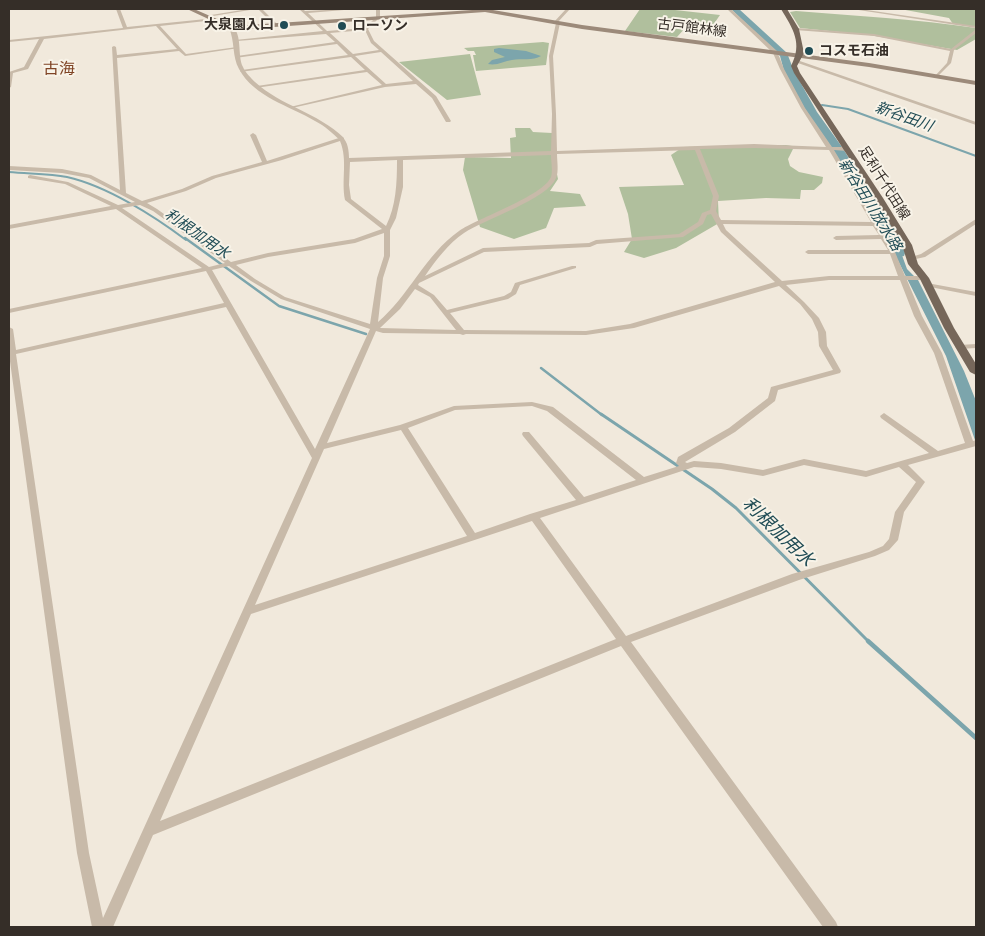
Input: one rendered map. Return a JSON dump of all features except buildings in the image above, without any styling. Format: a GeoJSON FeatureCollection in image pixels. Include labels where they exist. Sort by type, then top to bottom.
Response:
{"type":"FeatureCollection","features":[{"type":"Feature","properties":{"kind":"main road"},"geometry":{"type":"LineString","coordinates":[[190,9],[215,18],[232,28]]}},
{"type":"Feature","properties":{"kind":"main road","name":"足利千代田線"},"geometry":{"type":"LineString","coordinates":[[784,9],[796,29],[798,58],[794,66],[797,73],[907,245],[911,258],[959,347],[976,372]]}},
{"type":"Feature","properties":{"kind":"main road","name":"古戸館林線"},"geometry":{"type":"LineString","coordinates":[[232,28],[488,10],[557,22],[786,53],[798,58]]}},
{"type":"Feature","properties":{"kind":"main road"},"geometry":{"type":"LineString","coordinates":[[798,58],[976,84]]}},
{"type":"Feature","properties":{"kind":"street"},"geometry":{"type":"LineString","coordinates":[[118,9],[126,29]]}},
{"type":"Feature","properties":{"kind":"street"},"geometry":{"type":"LineString","coordinates":[[207,16],[254,9]]}},
{"type":"Feature","properties":{"kind":"street"},"geometry":{"type":"LineString","coordinates":[[260,9],[276,25]]}},
{"type":"Feature","properties":{"kind":"street"},"geometry":{"type":"LineString","coordinates":[[302,10],[344,9]]}},
{"type":"Feature","properties":{"kind":"street"},"geometry":{"type":"LineString","coordinates":[[237,40],[366,29],[378,17],[378,9]]}},
{"type":"Feature","properties":{"kind":"street"},"geometry":{"type":"LineString","coordinates":[[482,9],[488,10]]}},
{"type":"Feature","properties":{"kind":"street"},"geometry":{"type":"LineString","coordinates":[[373,330],[391,314],[417,284],[447,244],[458,234],[473,224],[540,192],[551,183],[554,177],[554,114],[551,56],[557,22],[568,9]]}},
{"type":"Feature","properties":{"kind":"street"},"geometry":{"type":"LineString","coordinates":[[249,610],[685,466],[708,464],[763,473],[804,462],[866,474],[974,443],[938,353],[921,322],[905,277],[892,252],[831,149],[803,108],[782,69],[776,52],[729,9]]}},
{"type":"Feature","properties":{"kind":"street"},"geometry":{"type":"LineString","coordinates":[[854,9],[976,29]]}},
{"type":"Feature","properties":{"kind":"street"},"geometry":{"type":"LineString","coordinates":[[302,10],[385,86]]}},
{"type":"Feature","properties":{"kind":"street"},"geometry":{"type":"LineString","coordinates":[[9,41],[158,26],[215,18]]}},
{"type":"Feature","properties":{"kind":"street"},"geometry":{"type":"LineString","coordinates":[[158,26],[185,55],[237,48]]}},
{"type":"Feature","properties":{"kind":"street"},"geometry":{"type":"LineString","coordinates":[[232,28],[237,40],[237,57],[242,71],[257,87],[328,125],[342,139],[349,160],[346,181],[348,200],[387,230]]}},
{"type":"Feature","properties":{"kind":"street"},"geometry":{"type":"LineString","coordinates":[[366,29],[372,42],[434,97],[448,121]]}},
{"type":"Feature","properties":{"kind":"street"},"geometry":{"type":"LineString","coordinates":[[796,29],[874,36],[952,50]]}},
{"type":"Feature","properties":{"kind":"street"},"geometry":{"type":"LineString","coordinates":[[936,77],[949,63],[952,50],[976,29]]}},
{"type":"Feature","properties":{"kind":"street"},"geometry":{"type":"LineString","coordinates":[[9,87],[11,72],[26,68],[42,38]]}},
{"type":"Feature","properties":{"kind":"street"},"geometry":{"type":"LineString","coordinates":[[237,57],[337,43]]}},
{"type":"Feature","properties":{"kind":"street"},"geometry":{"type":"LineString","coordinates":[[114,47],[123,194]]}},
{"type":"Feature","properties":{"kind":"street"},"geometry":{"type":"LineString","coordinates":[[114,57],[180,50]]}},
{"type":"Feature","properties":{"kind":"street"},"geometry":{"type":"LineString","coordinates":[[242,71],[382,51]]}},
{"type":"Feature","properties":{"kind":"street"},"geometry":{"type":"LineString","coordinates":[[798,58],[976,124]]}},
{"type":"Feature","properties":{"kind":"street"},"geometry":{"type":"LineString","coordinates":[[257,87],[367,70]]}},
{"type":"Feature","properties":{"kind":"street"},"geometry":{"type":"LineString","coordinates":[[292,107],[385,86],[418,82]]}},
{"type":"Feature","properties":{"kind":"street"},"geometry":{"type":"LineString","coordinates":[[963,120],[976,115]]}},
{"type":"Feature","properties":{"kind":"street"},"geometry":{"type":"LineString","coordinates":[[253,135],[265,163]]}},
{"type":"Feature","properties":{"kind":"street"},"geometry":{"type":"LineString","coordinates":[[9,227],[140,203],[184,190],[214,177],[342,139]]}},
{"type":"Feature","properties":{"kind":"street"},"geometry":{"type":"LineString","coordinates":[[349,160],[754,146],[844,149]]}},
{"type":"Feature","properties":{"kind":"street"},"geometry":{"type":"LineString","coordinates":[[685,466],[680,463],[681,460],[732,430],[772,399],[774,389],[836,371],[823,346],[822,332],[819,325],[802,304],[723,231],[712,211],[716,196],[696,148]]}},
{"type":"Feature","properties":{"kind":"street"},"geometry":{"type":"LineString","coordinates":[[106,927],[373,330],[380,278],[387,256],[387,230],[393,218],[400,187],[400,158]]}},
{"type":"Feature","properties":{"kind":"street"},"geometry":{"type":"LineString","coordinates":[[9,168],[84,174],[155,210],[223,264],[283,298],[373,330],[569,334],[611,330],[780,283],[830,278],[905,277],[976,294]]}},
{"type":"Feature","properties":{"kind":"street"},"geometry":{"type":"LineString","coordinates":[[49,170],[30,177],[66,183],[117,207],[208,269],[226,305],[316,458]]}},
{"type":"Feature","properties":{"kind":"street"},"geometry":{"type":"LineString","coordinates":[[417,284],[483,250],[590,245],[596,242],[681,236],[700,223],[704,214],[712,211]]}},
{"type":"Feature","properties":{"kind":"street"},"geometry":{"type":"LineString","coordinates":[[911,258],[923,256],[976,221]]}},
{"type":"Feature","properties":{"kind":"street"},"geometry":{"type":"LineString","coordinates":[[718,222],[876,224]]}},
{"type":"Feature","properties":{"kind":"street"},"geometry":{"type":"LineString","coordinates":[[828,224],[843,252]]}},
{"type":"Feature","properties":{"kind":"street"},"geometry":{"type":"LineString","coordinates":[[9,311],[208,269],[223,264],[328,247],[387,230]]}},
{"type":"Feature","properties":{"kind":"street"},"geometry":{"type":"LineString","coordinates":[[836,238],[883,237]]}},
{"type":"Feature","properties":{"kind":"street"},"geometry":{"type":"LineString","coordinates":[[808,252],[892,252]]}},
{"type":"Feature","properties":{"kind":"street"},"geometry":{"type":"LineString","coordinates":[[446,312],[506,298],[514,292],[517,284],[574,267]]}},
{"type":"Feature","properties":{"kind":"street"},"geometry":{"type":"LineString","coordinates":[[417,284],[432,296],[462,333]]}},
{"type":"Feature","properties":{"kind":"street"},"geometry":{"type":"LineString","coordinates":[[12,353],[226,305]]}},
{"type":"Feature","properties":{"kind":"street"},"geometry":{"type":"LineString","coordinates":[[9,329],[83,853],[97,922],[101,927]]}},
{"type":"Feature","properties":{"kind":"street"},"geometry":{"type":"LineString","coordinates":[[959,347],[976,346]]}},
{"type":"Feature","properties":{"kind":"street"},"geometry":{"type":"LineString","coordinates":[[322,446],[403,426],[454,408],[542,405],[550,408],[642,479]]}},
{"type":"Feature","properties":{"kind":"street"},"geometry":{"type":"LineString","coordinates":[[884,416],[936,454]]}},
{"type":"Feature","properties":{"kind":"street"},"geometry":{"type":"LineString","coordinates":[[403,426],[472,536]]}},
{"type":"Feature","properties":{"kind":"street"},"geometry":{"type":"LineString","coordinates":[[526,434],[581,500]]}},
{"type":"Feature","properties":{"kind":"street"},"geometry":{"type":"LineString","coordinates":[[150,831],[623,641],[796,577],[886,548],[893,540],[900,512],[921,482],[902,465]]}},
{"type":"Feature","properties":{"kind":"street"},"geometry":{"type":"LineString","coordinates":[[533,516],[831,927]]}},
{"type":"Feature","properties":{"kind":"green space"},"geometry":{"type":"Polygon","coordinates":[[[640,9],[666,9],[720,15],[711,28],[687,26],[677,37],[625,31],[640,9]]]}},
{"type":"Feature","properties":{"kind":"green space"},"geometry":{"type":"Polygon","coordinates":[[[900,9],[976,9],[976,27],[953,24],[949,18],[900,9]]]}},
{"type":"Feature","properties":{"kind":"green space"},"geometry":{"type":"Polygon","coordinates":[[[790,12],[908,20],[976,28],[976,39],[957,50],[869,35],[800,28],[790,12]]]}},
{"type":"Feature","properties":{"kind":"green space"},"geometry":{"type":"Polygon","coordinates":[[[549,43],[546,65],[476,71],[473,55],[476,55],[474,51],[468,51],[464,48],[549,43]]]}},
{"type":"Feature","properties":{"kind":"green space"},"geometry":{"type":"Polygon","coordinates":[[[470,54],[481,95],[447,100],[399,62],[470,54]]]}},
{"type":"Feature","properties":{"kind":"green space"},"geometry":{"type":"Polygon","coordinates":[[[515,128],[530,128],[533,132],[552,133],[552,150],[558,179],[550,191],[580,194],[586,206],[554,208],[546,228],[514,239],[480,227],[463,170],[465,157],[511,158],[510,138],[516,137],[515,128]]]}},
{"type":"Feature","properties":{"kind":"green space"},"geometry":{"type":"Polygon","coordinates":[[[792,146],[793,149],[788,159],[790,166],[799,172],[823,177],[822,183],[814,190],[801,190],[800,199],[766,198],[718,201],[719,223],[676,248],[644,258],[624,252],[632,239],[628,214],[619,187],[684,185],[671,155],[683,147],[792,146]]]}},
{"type":"Feature","properties":{"kind":"water"},"geometry":{"type":"Polygon","coordinates":[[[494,49],[526,51],[541,56],[488,64],[492,60],[505,57],[494,52],[494,49]]]}},
{"type":"Feature","properties":{"kind":"water"},"geometry":{"type":"Polygon","coordinates":[[[883,231],[895,232],[902,245],[899,247],[907,269],[918,280],[964,371],[976,401],[976,443],[946,356],[883,231]]]}},
{"type":"Feature","properties":{"kind":"waterway","name":"新谷田川放水路"},"geometry":{"type":"LineString","coordinates":[[735,9],[784,55],[789,71],[812,113],[837,147],[895,242],[899,253]]}},
{"type":"Feature","properties":{"kind":"waterway","name":"新谷田川"},"geometry":{"type":"LineString","coordinates":[[822,105],[848,109],[976,156]]}},
{"type":"Feature","properties":{"kind":"waterway","name":"利根加用水"},"geometry":{"type":"LineString","coordinates":[[9,172],[67,177],[98,187],[160,221],[186,240]]}},
{"type":"Feature","properties":{"kind":"waterway","name":"利根加用水"},"geometry":{"type":"LineString","coordinates":[[185,238],[279,306],[366,334]]}},
{"type":"Feature","properties":{"kind":"waterway","name":"利根加用水"},"geometry":{"type":"LineString","coordinates":[[541,368],[602,415]]}},
{"type":"Feature","properties":{"kind":"waterway","name":"利根加用水"},"geometry":{"type":"LineString","coordinates":[[601,414],[712,489],[736,508],[868,641]]}},
{"type":"Feature","properties":{"kind":"waterway","name":"利根加用水"},"geometry":{"type":"LineString","coordinates":[[868,641],[976,738]]}},
{"type":"Feature","properties":{"kind":"place","name":"大泉園入口"},"geometry":{"type":"Point","coordinates":[284,25]}},
{"type":"Feature","properties":{"kind":"place","name":"ローソン"},"geometry":{"type":"Point","coordinates":[342,26]}},
{"type":"Feature","properties":{"kind":"place","name":"コスモ石油"},"geometry":{"type":"Point","coordinates":[809,51]}},
{"type":"Feature","properties":{"kind":"district","name":"古海"},"geometry":{"type":"Point","coordinates":[59,69]}}]}
